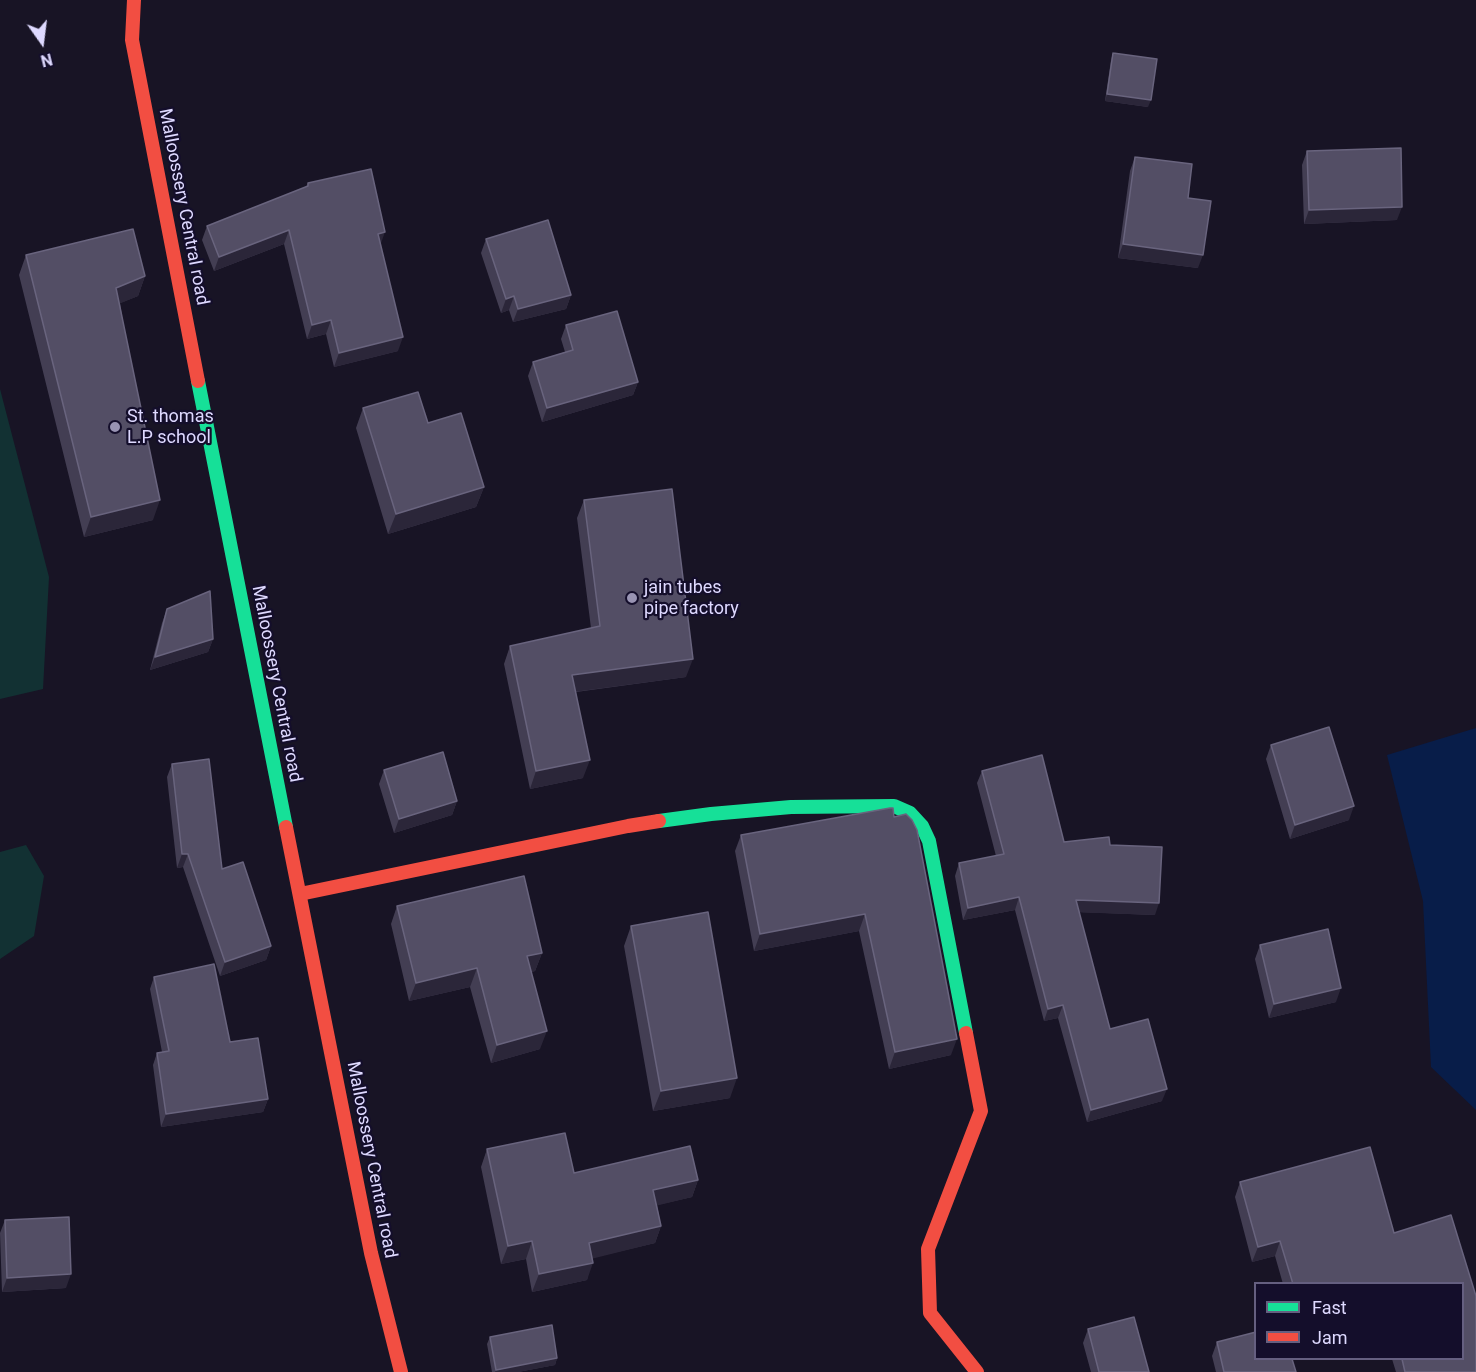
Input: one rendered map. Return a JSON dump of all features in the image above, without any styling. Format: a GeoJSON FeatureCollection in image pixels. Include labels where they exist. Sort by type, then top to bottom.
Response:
{"type":"FeatureCollection","features":[{"type":"Feature","properties":{"kind":"street","name":"Malloossery Central road"},"geometry":{"type":"LineString","coordinates":[[134,0],[132,40],[246,630],[370,1253],[401,1372]]}},
{"type":"Feature","properties":{"kind":"street"},"geometry":{"type":"LineString","coordinates":[[300,894],[628,826],[711,814],[790,807],[894,806],[910,813],[922,826],[929,841],[981,1111],[928,1249],[930,1312],[977,1372]]}},
{"type":"Feature","properties":{"kind":"green space"},"geometry":{"type":"Polygon","coordinates":[[[0,389],[49,577],[43,689],[0,699],[0,389]]]}},
{"type":"Feature","properties":{"kind":"green space"},"geometry":{"type":"Polygon","coordinates":[[[26,845],[44,876],[34,936],[0,959],[0,852],[26,845]]]}},
{"type":"Feature","properties":{"kind":"water"},"geometry":{"type":"Polygon","coordinates":[[[1476,728],[1476,1110],[1431,1067],[1423,901],[1387,755],[1476,728]]]}},
{"type":"Feature","properties":{"kind":"building"},"geometry":{"type":"Polygon","coordinates":[[[1113,53],[1157,59],[1151,100],[1107,94],[1113,53]]]}},
{"type":"Feature","properties":{"kind":"building"},"geometry":{"type":"Polygon","coordinates":[[[1401,148],[1402,207],[1309,210],[1307,151],[1401,148]]]}},
{"type":"Feature","properties":{"kind":"building"},"geometry":{"type":"Polygon","coordinates":[[[1135,157],[1192,164],[1188,198],[1211,201],[1203,255],[1123,244],[1135,157]]]}},
{"type":"Feature","properties":{"kind":"building"},"geometry":{"type":"Polygon","coordinates":[[[371,169],[385,232],[378,234],[403,337],[339,353],[331,320],[312,325],[289,230],[219,257],[207,226],[308,186],[308,183],[371,169]]]}},
{"type":"Feature","properties":{"kind":"building"},"geometry":{"type":"Polygon","coordinates":[[[548,220],[571,295],[518,309],[514,296],[506,299],[486,239],[548,220]]]}},
{"type":"Feature","properties":{"kind":"building"},"geometry":{"type":"Polygon","coordinates":[[[133,229],[145,276],[116,288],[160,500],[91,517],[26,255],[133,229]]]}},
{"type":"Feature","properties":{"kind":"building"},"geometry":{"type":"Polygon","coordinates":[[[617,311],[638,382],[547,408],[533,362],[573,350],[566,325],[617,311]]]}},
{"type":"Feature","properties":{"kind":"building"},"geometry":{"type":"Polygon","coordinates":[[[418,392],[428,423],[461,413],[484,487],[396,514],[363,408],[418,392]]]}},
{"type":"Feature","properties":{"kind":"building"},"geometry":{"type":"Polygon","coordinates":[[[672,489],[693,659],[572,675],[590,760],[536,771],[510,646],[600,626],[584,500],[672,489]]]}},
{"type":"Feature","properties":{"kind":"building"},"geometry":{"type":"Polygon","coordinates":[[[210,591],[213,639],[155,657],[167,609],[210,591]]]}},
{"type":"Feature","properties":{"kind":"building"},"geometry":{"type":"Polygon","coordinates":[[[1329,727],[1354,806],[1295,825],[1271,745],[1329,727]]]}},
{"type":"Feature","properties":{"kind":"building"},"geometry":{"type":"Polygon","coordinates":[[[443,752],[457,801],[399,819],[384,770],[443,752]]]}},
{"type":"Feature","properties":{"kind":"building"},"geometry":{"type":"Polygon","coordinates":[[[1042,755],[1064,842],[1109,837],[1110,845],[1162,847],[1159,903],[1076,900],[1110,1029],[1148,1019],[1167,1089],[1091,1110],[1063,1005],[1048,1009],[1019,897],[968,908],[959,863],[1004,854],[982,771],[1042,755]]]}},
{"type":"Feature","properties":{"kind":"building"},"geometry":{"type":"Polygon","coordinates":[[[209,759],[222,869],[243,862],[271,946],[225,962],[188,854],[182,854],[172,764],[209,759]]]}},
{"type":"Feature","properties":{"kind":"building"},"geometry":{"type":"Polygon","coordinates":[[[893,808],[894,817],[906,814],[917,830],[957,1039],[895,1052],[865,914],[760,934],[741,835],[893,808]]]}},
{"type":"Feature","properties":{"kind":"building"},"geometry":{"type":"Polygon","coordinates":[[[524,876],[542,953],[527,956],[547,1031],[497,1045],[477,968],[416,983],[397,906],[524,876]]]}},
{"type":"Feature","properties":{"kind":"building"},"geometry":{"type":"Polygon","coordinates":[[[708,912],[737,1078],[661,1091],[631,926],[708,912]]]}},
{"type":"Feature","properties":{"kind":"building"},"geometry":{"type":"Polygon","coordinates":[[[1328,929],[1341,988],[1274,1004],[1260,945],[1328,929]]]}},
{"type":"Feature","properties":{"kind":"building"},"geometry":{"type":"Polygon","coordinates":[[[214,964],[230,1042],[258,1038],[268,1099],[166,1114],[157,1053],[169,1051],[154,977],[214,964]]]}},
{"type":"Feature","properties":{"kind":"building"},"geometry":{"type":"Polygon","coordinates":[[[565,1133],[574,1173],[690,1146],[698,1180],[653,1190],[661,1226],[589,1243],[593,1263],[539,1274],[532,1241],[508,1246],[487,1149],[565,1133]]]}},
{"type":"Feature","properties":{"kind":"building"},"geometry":{"type":"Polygon","coordinates":[[[1370,1147],[1394,1233],[1451,1215],[1476,1296],[1476,1372],[1405,1372],[1402,1360],[1464,1360],[1464,1282],[1292,1282],[1280,1241],[1258,1247],[1240,1182],[1370,1147]]]}},
{"type":"Feature","properties":{"kind":"building"},"geometry":{"type":"Polygon","coordinates":[[[69,1217],[71,1274],[7,1278],[5,1220],[69,1217]]]}},
{"type":"Feature","properties":{"kind":"building"},"geometry":{"type":"Polygon","coordinates":[[[1134,1317],[1149,1372],[1099,1372],[1088,1329],[1134,1317]]]}},
{"type":"Feature","properties":{"kind":"building"},"geometry":{"type":"Polygon","coordinates":[[[552,1325],[557,1358],[496,1370],[490,1337],[552,1325]]]}},
{"type":"Feature","properties":{"kind":"building"},"geometry":{"type":"Polygon","coordinates":[[[1254,1333],[1254,1360],[1292,1360],[1296,1372],[1224,1372],[1217,1342],[1254,1333]]]}},
{"type":"Feature","properties":{"kind":"traffic: fast"},"geometry":{"type":"LineString","coordinates":[[198,381],[286,827]]}},
{"type":"Feature","properties":{"kind":"traffic: fast"},"geometry":{"type":"LineString","coordinates":[[659,821],[791,807],[894,806],[910,813],[922,826],[929,841],[966,1033]]}},
{"type":"Feature","properties":{"kind":"traffic: jam"},"geometry":{"type":"LineString","coordinates":[[134,0],[132,40],[198,381]]}},
{"type":"Feature","properties":{"kind":"traffic: jam"},"geometry":{"type":"LineString","coordinates":[[300,894],[659,821]]}},
{"type":"Feature","properties":{"kind":"traffic: jam"},"geometry":{"type":"LineString","coordinates":[[286,827],[371,1253],[401,1372]]}},
{"type":"Feature","properties":{"kind":"traffic: jam"},"geometry":{"type":"LineString","coordinates":[[966,1033],[981,1111],[928,1249],[930,1313],[977,1372]]}},
{"type":"Feature","properties":{"kind":"place","name":"St. thomas L.P school"},"geometry":{"type":"Point","coordinates":[115,427]}},
{"type":"Feature","properties":{"kind":"place","name":"jain tubes pipe factory"},"geometry":{"type":"Point","coordinates":[632,598]}}]}
